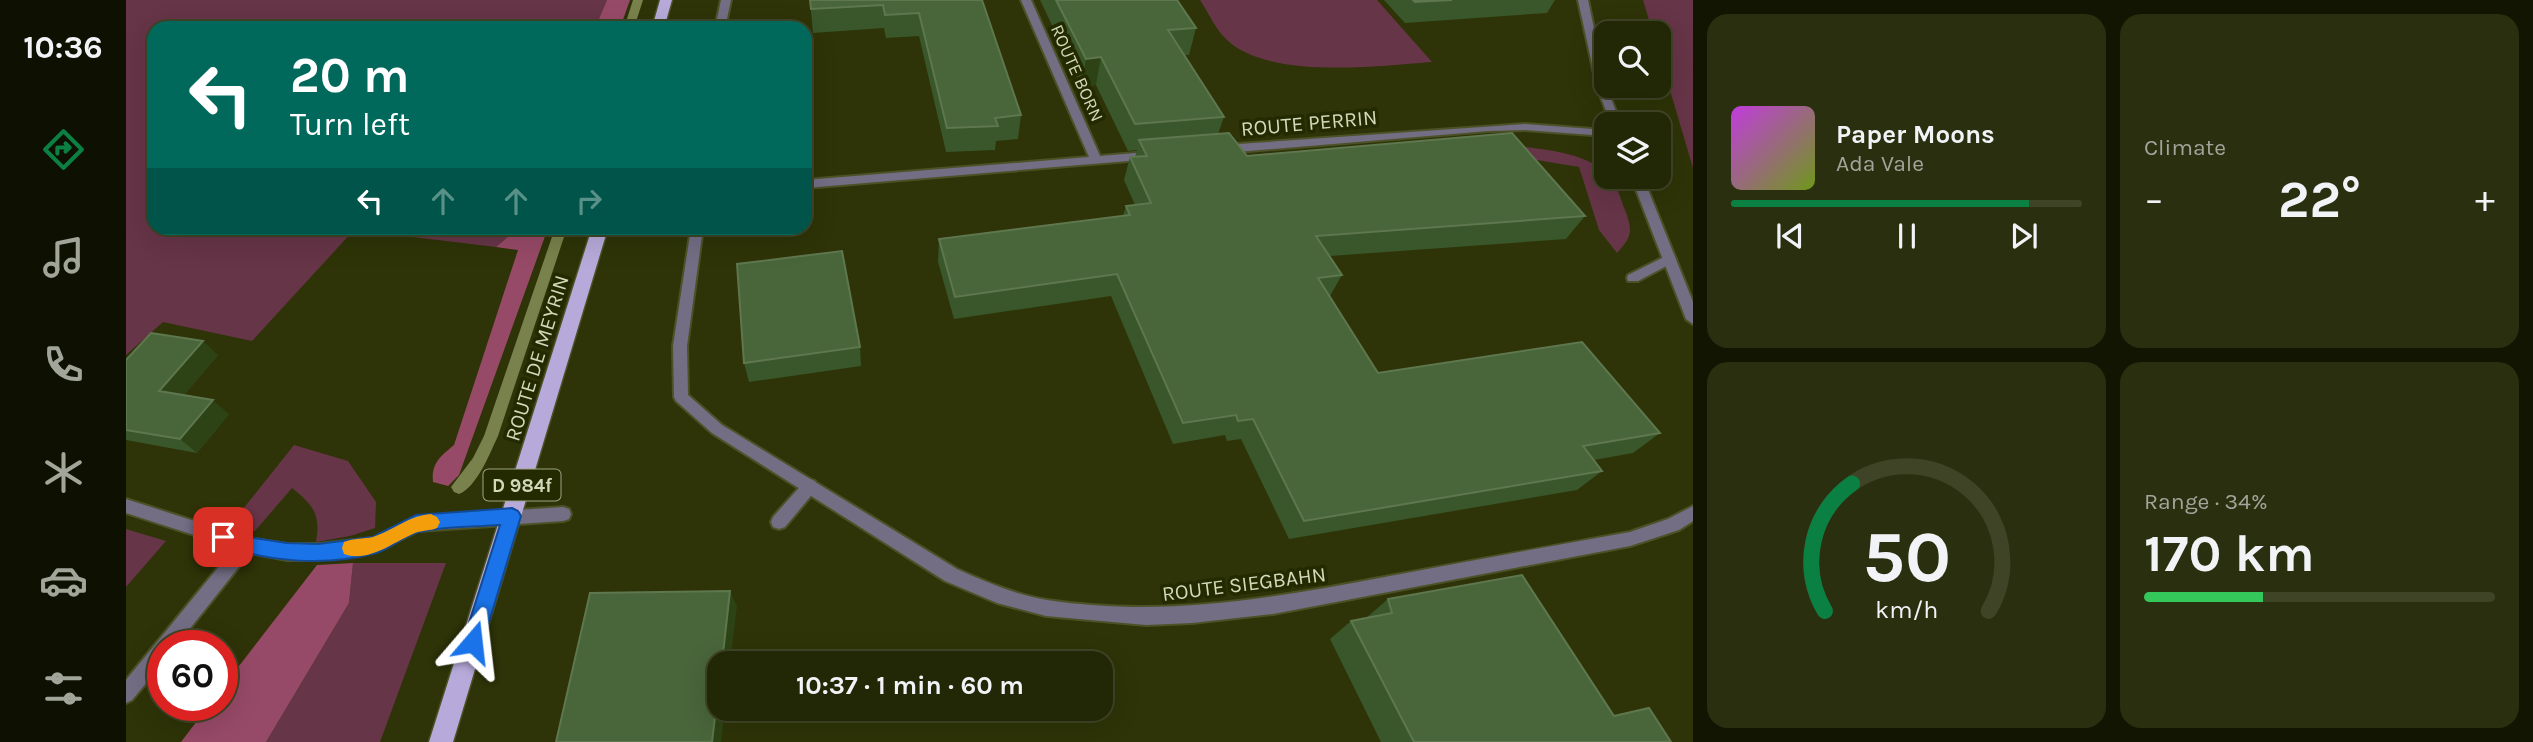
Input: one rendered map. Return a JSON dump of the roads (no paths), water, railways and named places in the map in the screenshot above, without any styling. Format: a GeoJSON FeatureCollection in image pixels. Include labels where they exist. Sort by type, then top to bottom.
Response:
{"type":"FeatureCollection","features":[{"type":"Feature","properties":{"kind":"main road"},"geometry":{"type":"LineString","coordinates":[[660,21],[666,0]]}},
{"type":"Feature","properties":{"kind":"main road","name":"ROUTE DE MEYRIN"},"geometry":{"type":"LineString","coordinates":[[441,742],[598,235]]}},
{"type":"Feature","properties":{"kind":"street"},"geometry":{"type":"LineString","coordinates":[[722,21],[726,0]]}},
{"type":"Feature","properties":{"kind":"street","name":"ROUTE BORN"},"geometry":{"type":"LineString","coordinates":[[1026,0],[1096,161]]}},
{"type":"Feature","properties":{"kind":"street"},"geometry":{"type":"LineString","coordinates":[[1583,0],[1602,87],[1611,112]]}},
{"type":"Feature","properties":{"kind":"street","name":"ROUTE PERRIN"},"geometry":{"type":"LineString","coordinates":[[1213,150],[1283,150],[1488,128],[1525,127],[1594,132]]}},
{"type":"Feature","properties":{"kind":"street"},"geometry":{"type":"LineString","coordinates":[[812,183],[1161,155]]}},
{"type":"Feature","properties":{"kind":"street"},"geometry":{"type":"LineString","coordinates":[[1642,189],[1693,319]]}},
{"type":"Feature","properties":{"kind":"street","name":"ROUTE SIEGBAHN"},"geometry":{"type":"LineString","coordinates":[[696,235],[680,346],[681,397],[717,429],[951,575],[997,595],[1046,608],[1146,617],[1273,606],[1630,539],[1673,525],[1693,513]]}},
{"type":"Feature","properties":{"kind":"street"},"geometry":{"type":"LineString","coordinates":[[1633,278],[1670,259]]}},
{"type":"Feature","properties":{"kind":"street"},"geometry":{"type":"LineString","coordinates":[[779,522],[810,485]]}},
{"type":"Feature","properties":{"kind":"street"},"geometry":{"type":"LineString","coordinates":[[126,506],[247,545],[287,552],[318,552],[375,545],[416,524],[563,514]]}},
{"type":"Feature","properties":{"kind":"street"},"geometry":{"type":"LineString","coordinates":[[178,630],[247,545]]}},
{"type":"Feature","properties":{"kind":"street"},"geometry":{"type":"LineString","coordinates":[[126,694],[147,668]]}},
{"type":"Feature","properties":{"kind":"waterway"},"geometry":{"type":"LineString","coordinates":[[631,21],[638,0]]}},
{"type":"Feature","properties":{"kind":"waterway"},"geometry":{"type":"LineString","coordinates":[[459,487],[478,463],[491,436],[559,235]]}}]}
